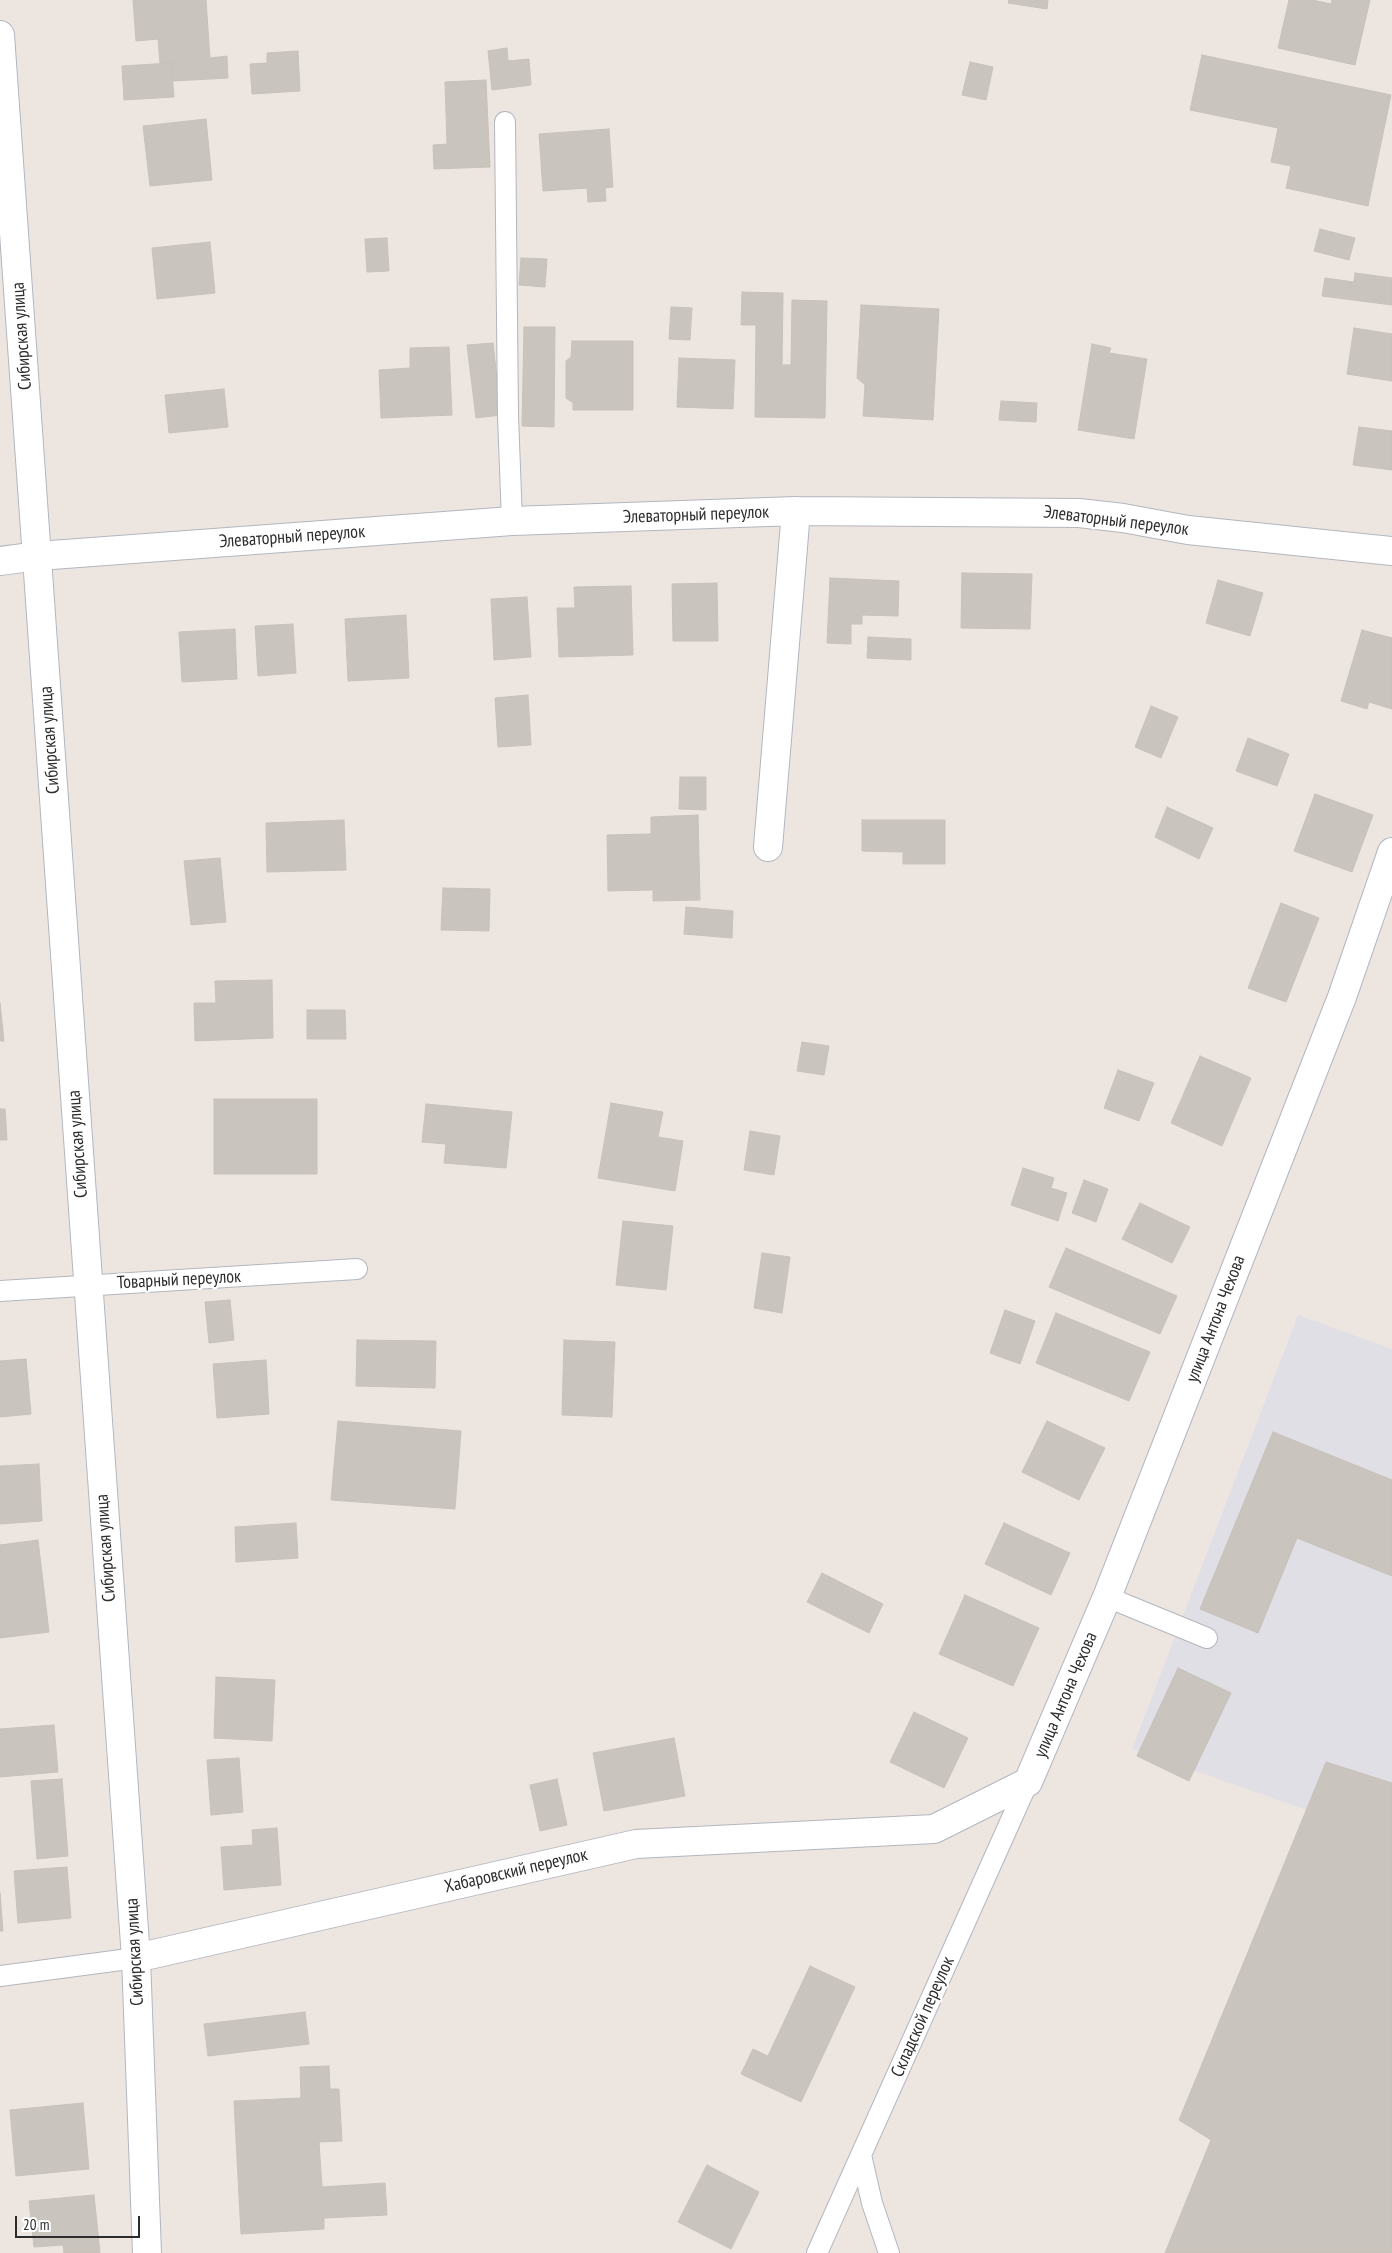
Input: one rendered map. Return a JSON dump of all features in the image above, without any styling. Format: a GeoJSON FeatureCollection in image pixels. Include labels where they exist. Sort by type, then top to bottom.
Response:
{"type":"FeatureCollection","features":[{"type":"Feature","properties":{"kind":"street","name":"Сибирская улица"},"geometry":{"type":"LineString","coordinates":[[0,35],[136,1958],[148,2253]]}},
{"type":"Feature","properties":{"kind":"street","name":"Элеваторный переулок"},"geometry":{"type":"LineString","coordinates":[[0,561],[38,556],[512,521],[796,511],[1079,513],[1123,518],[1188,530],[1392,551]]}},
{"type":"Feature","properties":{"kind":"street"},"geometry":{"type":"LineString","coordinates":[[768,847],[796,511]]}},
{"type":"Feature","properties":{"kind":"street","name":"улица Антона Чехова"},"geometry":{"type":"LineString","coordinates":[[1028,1782],[1107,1597],[1342,997],[1392,852]]}},
{"type":"Feature","properties":{"kind":"street","name":"Хабаровский переулок"},"geometry":{"type":"LineString","coordinates":[[136,1958],[636,1844],[934,1829],[1028,1782]]}},
{"type":"Feature","properties":{"kind":"lane"},"geometry":{"type":"LineString","coordinates":[[505,122],[508,416],[512,521]]}},
{"type":"Feature","properties":{"kind":"lane","name":"Товарный переулок"},"geometry":{"type":"LineString","coordinates":[[0,1291],[357,1270]]}},
{"type":"Feature","properties":{"kind":"lane"},"geometry":{"type":"LineString","coordinates":[[1107,1597],[1207,1638]]}},
{"type":"Feature","properties":{"kind":"lane","name":"Складской переулок"},"geometry":{"type":"LineString","coordinates":[[817,2253],[1028,1782]]}},
{"type":"Feature","properties":{"kind":"lane","name":"Хабаровский переулок"},"geometry":{"type":"LineString","coordinates":[[0,1976],[136,1958]]}},
{"type":"Feature","properties":{"kind":"lane"},"geometry":{"type":"LineString","coordinates":[[861,2155],[872,2203],[889,2253]]}},
{"type":"Feature","properties":{"kind":"shaded area"},"geometry":{"type":"Polygon","coordinates":[[[1298,1315],[1392,1349],[1392,2253],[1333,1819],[1132,1749],[1298,1315]]]}},
{"type":"Feature","properties":{"kind":"building"},"geometry":{"type":"Polygon","coordinates":[[[133,0],[206,0],[210,58],[227,56],[228,78],[173,81],[171,63],[160,64],[158,39],[136,41],[133,0]]]}},
{"type":"Feature","properties":{"kind":"building"},"geometry":{"type":"Polygon","coordinates":[[[1009,0],[1048,0],[1047,9],[1008,3],[1009,0]]]}},
{"type":"Feature","properties":{"kind":"building"},"geometry":{"type":"Polygon","coordinates":[[[1289,0],[1312,0],[1331,4],[1332,0],[1370,0],[1355,65],[1278,48],[1289,0]]]}},
{"type":"Feature","properties":{"kind":"building"},"geometry":{"type":"Polygon","coordinates":[[[507,48],[508,61],[529,59],[531,85],[492,90],[488,51],[507,48]]]}},
{"type":"Feature","properties":{"kind":"building"},"geometry":{"type":"Polygon","coordinates":[[[298,51],[300,91],[252,94],[250,64],[267,63],[267,53],[298,51]]]}},
{"type":"Feature","properties":{"kind":"building"},"geometry":{"type":"Polygon","coordinates":[[[1202,55],[1391,95],[1368,206],[1286,188],[1291,166],[1271,162],[1278,128],[1190,110],[1202,55]]]}},
{"type":"Feature","properties":{"kind":"building"},"geometry":{"type":"Polygon","coordinates":[[[970,62],[993,67],[986,100],[962,95],[970,62]]]}},
{"type":"Feature","properties":{"kind":"building"},"geometry":{"type":"Polygon","coordinates":[[[171,63],[174,97],[124,100],[122,66],[171,63]]]}},
{"type":"Feature","properties":{"kind":"building"},"geometry":{"type":"Polygon","coordinates":[[[486,80],[490,167],[434,169],[433,145],[447,144],[445,82],[486,80]]]}},
{"type":"Feature","properties":{"kind":"building"},"geometry":{"type":"Polygon","coordinates":[[[206,119],[212,180],[150,186],[143,126],[206,119]]]}},
{"type":"Feature","properties":{"kind":"building"},"geometry":{"type":"Polygon","coordinates":[[[609,129],[613,187],[605,188],[606,201],[588,202],[587,188],[543,191],[539,134],[609,129]]]}},
{"type":"Feature","properties":{"kind":"building"},"geometry":{"type":"Polygon","coordinates":[[[1320,229],[1355,238],[1349,260],[1314,251],[1320,229]]]}},
{"type":"Feature","properties":{"kind":"building"},"geometry":{"type":"Polygon","coordinates":[[[387,238],[389,271],[367,272],[365,239],[387,238]]]}},
{"type":"Feature","properties":{"kind":"building"},"geometry":{"type":"Polygon","coordinates":[[[210,242],[215,293],[157,299],[152,248],[210,242]]]}},
{"type":"Feature","properties":{"kind":"building"},"geometry":{"type":"Polygon","coordinates":[[[521,258],[547,259],[545,287],[519,285],[521,258]]]}},
{"type":"Feature","properties":{"kind":"building"},"geometry":{"type":"Polygon","coordinates":[[[1355,273],[1392,278],[1392,305],[1322,296],[1325,278],[1354,282],[1355,273]]]}},
{"type":"Feature","properties":{"kind":"building"},"geometry":{"type":"Polygon","coordinates":[[[742,292],[783,293],[782,365],[791,365],[792,300],[827,301],[825,418],[755,417],[756,325],[741,325],[742,292]]]}},
{"type":"Feature","properties":{"kind":"building"},"geometry":{"type":"Polygon","coordinates":[[[861,305],[939,309],[933,420],[863,416],[865,385],[857,378],[861,305]]]}},
{"type":"Feature","properties":{"kind":"building"},"geometry":{"type":"Polygon","coordinates":[[[671,307],[692,308],[690,340],[669,339],[671,307]]]}},
{"type":"Feature","properties":{"kind":"building"},"geometry":{"type":"Polygon","coordinates":[[[524,327],[555,327],[554,427],[522,426],[524,327]]]}},
{"type":"Feature","properties":{"kind":"building"},"geometry":{"type":"Polygon","coordinates":[[[1354,328],[1392,334],[1392,381],[1347,374],[1354,328]]]}},
{"type":"Feature","properties":{"kind":"building"},"geometry":{"type":"Polygon","coordinates":[[[572,341],[633,341],[633,410],[573,410],[573,403],[566,398],[566,361],[571,357],[572,341]]]}},
{"type":"Feature","properties":{"kind":"building"},"geometry":{"type":"Polygon","coordinates":[[[493,343],[501,415],[476,418],[467,345],[493,343]]]}},
{"type":"Feature","properties":{"kind":"building"},"geometry":{"type":"Polygon","coordinates":[[[1092,344],[1111,348],[1109,353],[1147,359],[1134,439],[1078,430],[1092,344]]]}},
{"type":"Feature","properties":{"kind":"building"},"geometry":{"type":"Polygon","coordinates":[[[449,347],[452,415],[381,418],[379,370],[410,368],[410,348],[449,347]]]}},
{"type":"Feature","properties":{"kind":"building"},"geometry":{"type":"Polygon","coordinates":[[[679,358],[735,360],[733,409],[677,407],[679,358]]]}},
{"type":"Feature","properties":{"kind":"building"},"geometry":{"type":"Polygon","coordinates":[[[224,389],[228,427],[169,433],[165,395],[224,389]]]}},
{"type":"Feature","properties":{"kind":"building"},"geometry":{"type":"Polygon","coordinates":[[[1001,401],[1037,403],[1036,422],[999,420],[1001,401]]]}},
{"type":"Feature","properties":{"kind":"building"},"geometry":{"type":"Polygon","coordinates":[[[1359,427],[1392,431],[1392,470],[1353,465],[1359,427]]]}},
{"type":"Feature","properties":{"kind":"building"},"geometry":{"type":"Polygon","coordinates":[[[962,573],[1032,574],[1030,629],[961,628],[962,573]]]}},
{"type":"Feature","properties":{"kind":"building"},"geometry":{"type":"Polygon","coordinates":[[[830,578],[899,581],[898,616],[862,615],[862,624],[851,624],[851,644],[827,643],[830,578]]]}},
{"type":"Feature","properties":{"kind":"building"},"geometry":{"type":"Polygon","coordinates":[[[1218,580],[1263,593],[1250,636],[1206,623],[1218,580]]]}},
{"type":"Feature","properties":{"kind":"building"},"geometry":{"type":"Polygon","coordinates":[[[717,583],[718,641],[673,641],[672,584],[717,583]]]}},
{"type":"Feature","properties":{"kind":"building"},"geometry":{"type":"Polygon","coordinates":[[[631,586],[633,655],[559,657],[557,608],[575,608],[574,587],[631,586]]]}},
{"type":"Feature","properties":{"kind":"building"},"geometry":{"type":"Polygon","coordinates":[[[527,597],[531,657],[494,660],[491,599],[527,597]]]}},
{"type":"Feature","properties":{"kind":"building"},"geometry":{"type":"Polygon","coordinates":[[[406,615],[409,678],[348,681],[345,619],[406,615]]]}},
{"type":"Feature","properties":{"kind":"building"},"geometry":{"type":"Polygon","coordinates":[[[293,624],[296,673],[258,676],[255,626],[293,624]]]}},
{"type":"Feature","properties":{"kind":"building"},"geometry":{"type":"Polygon","coordinates":[[[235,629],[237,679],[182,682],[179,632],[235,629]]]}},
{"type":"Feature","properties":{"kind":"building"},"geometry":{"type":"Polygon","coordinates":[[[1362,630],[1392,638],[1392,709],[1369,702],[1367,709],[1341,701],[1362,630]]]}},
{"type":"Feature","properties":{"kind":"building"},"geometry":{"type":"Polygon","coordinates":[[[868,637],[911,639],[911,660],[867,658],[868,637]]]}},
{"type":"Feature","properties":{"kind":"building"},"geometry":{"type":"Polygon","coordinates":[[[528,695],[531,745],[498,747],[495,698],[528,695]]]}},
{"type":"Feature","properties":{"kind":"building"},"geometry":{"type":"Polygon","coordinates":[[[1151,706],[1178,717],[1161,758],[1135,747],[1151,706]]]}},
{"type":"Feature","properties":{"kind":"building"},"geometry":{"type":"Polygon","coordinates":[[[1248,738],[1289,754],[1277,786],[1236,771],[1248,738]]]}},
{"type":"Feature","properties":{"kind":"building"},"geometry":{"type":"Polygon","coordinates":[[[680,777],[706,777],[706,810],[679,809],[680,777]]]}},
{"type":"Feature","properties":{"kind":"building"},"geometry":{"type":"Polygon","coordinates":[[[1315,794],[1373,815],[1352,872],[1294,851],[1315,794]]]}},
{"type":"Feature","properties":{"kind":"building"},"geometry":{"type":"Polygon","coordinates":[[[1167,807],[1213,828],[1199,859],[1155,837],[1167,807]]]}},
{"type":"Feature","properties":{"kind":"building"},"geometry":{"type":"Polygon","coordinates":[[[698,815],[700,900],[653,901],[653,890],[608,891],[607,835],[651,834],[651,817],[698,815]]]}},
{"type":"Feature","properties":{"kind":"building"},"geometry":{"type":"Polygon","coordinates":[[[344,820],[346,870],[267,872],[266,823],[344,820]]]}},
{"type":"Feature","properties":{"kind":"building"},"geometry":{"type":"Polygon","coordinates":[[[862,820],[945,820],[945,864],[903,864],[903,852],[862,851],[862,820]]]}},
{"type":"Feature","properties":{"kind":"building"},"geometry":{"type":"Polygon","coordinates":[[[220,858],[226,922],[191,925],[184,861],[220,858]]]}},
{"type":"Feature","properties":{"kind":"building"},"geometry":{"type":"Polygon","coordinates":[[[443,888],[490,889],[489,931],[441,930],[443,888]]]}},
{"type":"Feature","properties":{"kind":"building"},"geometry":{"type":"Polygon","coordinates":[[[1281,903],[1319,918],[1286,1002],[1248,988],[1281,903]]]}},
{"type":"Feature","properties":{"kind":"building"},"geometry":{"type":"Polygon","coordinates":[[[686,907],[733,911],[732,938],[684,934],[686,907]]]}},
{"type":"Feature","properties":{"kind":"building"},"geometry":{"type":"Polygon","coordinates":[[[272,980],[273,1038],[195,1041],[194,1003],[216,1003],[215,981],[272,980]]]}},
{"type":"Feature","properties":{"kind":"building"},"geometry":{"type":"Polygon","coordinates":[[[0,1003],[4,1041],[0,1041],[0,1003]]]}},
{"type":"Feature","properties":{"kind":"building"},"geometry":{"type":"Polygon","coordinates":[[[307,1010],[345,1010],[346,1039],[307,1039],[307,1010]]]}},
{"type":"Feature","properties":{"kind":"building"},"geometry":{"type":"Polygon","coordinates":[[[802,1042],[829,1046],[824,1075],[797,1071],[802,1042]]]}},
{"type":"Feature","properties":{"kind":"building"},"geometry":{"type":"Polygon","coordinates":[[[1200,1056],[1251,1078],[1222,1146],[1171,1123],[1200,1056]]]}},
{"type":"Feature","properties":{"kind":"building"},"geometry":{"type":"Polygon","coordinates":[[[1118,1070],[1154,1083],[1139,1121],[1104,1108],[1118,1070]]]}},
{"type":"Feature","properties":{"kind":"building"},"geometry":{"type":"Polygon","coordinates":[[[214,1099],[317,1099],[317,1174],[214,1174],[214,1099]]]}},
{"type":"Feature","properties":{"kind":"building"},"geometry":{"type":"Polygon","coordinates":[[[611,1103],[663,1112],[658,1137],[683,1141],[675,1191],[598,1178],[611,1103]]]}},
{"type":"Feature","properties":{"kind":"building"},"geometry":{"type":"Polygon","coordinates":[[[426,1104],[512,1112],[506,1168],[444,1163],[446,1144],[422,1142],[426,1104]]]}},
{"type":"Feature","properties":{"kind":"building"},"geometry":{"type":"Polygon","coordinates":[[[0,1109],[5,1109],[7,1140],[0,1140],[0,1109]]]}},
{"type":"Feature","properties":{"kind":"building"},"geometry":{"type":"Polygon","coordinates":[[[750,1131],[780,1136],[774,1175],[744,1170],[750,1131]]]}},
{"type":"Feature","properties":{"kind":"building"},"geometry":{"type":"Polygon","coordinates":[[[1023,1168],[1054,1178],[1051,1188],[1067,1193],[1058,1221],[1011,1205],[1023,1168]]]}},
{"type":"Feature","properties":{"kind":"building"},"geometry":{"type":"Polygon","coordinates":[[[1084,1180],[1108,1189],[1096,1222],[1072,1213],[1084,1180]]]}},
{"type":"Feature","properties":{"kind":"building"},"geometry":{"type":"Polygon","coordinates":[[[1140,1203],[1190,1227],[1172,1263],[1122,1239],[1140,1203]]]}},
{"type":"Feature","properties":{"kind":"building"},"geometry":{"type":"Polygon","coordinates":[[[623,1221],[673,1226],[666,1290],[616,1285],[623,1221]]]}},
{"type":"Feature","properties":{"kind":"building"},"geometry":{"type":"Polygon","coordinates":[[[1066,1248],[1177,1296],[1160,1334],[1049,1287],[1066,1248]]]}},
{"type":"Feature","properties":{"kind":"building"},"geometry":{"type":"Polygon","coordinates":[[[762,1253],[790,1257],[782,1313],[754,1308],[762,1253]]]}},
{"type":"Feature","properties":{"kind":"building"},"geometry":{"type":"Polygon","coordinates":[[[230,1300],[234,1340],[209,1343],[205,1302],[230,1300]]]}},
{"type":"Feature","properties":{"kind":"building"},"geometry":{"type":"Polygon","coordinates":[[[1005,1310],[1035,1321],[1020,1364],[990,1353],[1005,1310]]]}},
{"type":"Feature","properties":{"kind":"building"},"geometry":{"type":"Polygon","coordinates":[[[1056,1313],[1150,1352],[1129,1401],[1036,1363],[1056,1313]]]}},
{"type":"Feature","properties":{"kind":"building"},"geometry":{"type":"Polygon","coordinates":[[[357,1340],[436,1341],[435,1388],[356,1386],[357,1340]]]}},
{"type":"Feature","properties":{"kind":"building"},"geometry":{"type":"Polygon","coordinates":[[[564,1340],[615,1342],[612,1417],[562,1415],[564,1340]]]}},
{"type":"Feature","properties":{"kind":"building"},"geometry":{"type":"Polygon","coordinates":[[[26,1359],[31,1414],[0,1417],[0,1361],[26,1359]]]}},
{"type":"Feature","properties":{"kind":"building"},"geometry":{"type":"Polygon","coordinates":[[[266,1360],[269,1414],[217,1418],[213,1364],[266,1360]]]}},
{"type":"Feature","properties":{"kind":"building"},"geometry":{"type":"Polygon","coordinates":[[[338,1421],[461,1431],[455,1509],[331,1500],[338,1421]]]}},
{"type":"Feature","properties":{"kind":"building"},"geometry":{"type":"Polygon","coordinates":[[[1047,1421],[1105,1448],[1079,1500],[1022,1472],[1047,1421]]]}},
{"type":"Feature","properties":{"kind":"building"},"geometry":{"type":"Polygon","coordinates":[[[1273,1432],[1392,1480],[1392,1576],[1297,1538],[1258,1633],[1200,1609],[1273,1432]]]}},
{"type":"Feature","properties":{"kind":"building"},"geometry":{"type":"Polygon","coordinates":[[[39,1464],[42,1521],[0,1524],[0,1466],[39,1464]]]}},
{"type":"Feature","properties":{"kind":"building"},"geometry":{"type":"Polygon","coordinates":[[[296,1523],[298,1558],[236,1562],[235,1527],[296,1523]]]}},
{"type":"Feature","properties":{"kind":"building"},"geometry":{"type":"Polygon","coordinates":[[[1004,1523],[1070,1553],[1051,1595],[985,1564],[1004,1523]]]}},
{"type":"Feature","properties":{"kind":"building"},"geometry":{"type":"Polygon","coordinates":[[[38,1540],[49,1632],[0,1638],[0,1545],[38,1540]]]}},
{"type":"Feature","properties":{"kind":"building"},"geometry":{"type":"Polygon","coordinates":[[[822,1573],[883,1604],[869,1633],[807,1602],[822,1573]]]}},
{"type":"Feature","properties":{"kind":"building"},"geometry":{"type":"Polygon","coordinates":[[[965,1595],[1039,1628],[1013,1686],[939,1654],[965,1595]]]}},
{"type":"Feature","properties":{"kind":"building"},"geometry":{"type":"Polygon","coordinates":[[[1178,1668],[1231,1693],[1189,1781],[1137,1756],[1178,1668]]]}},
{"type":"Feature","properties":{"kind":"building"},"geometry":{"type":"Polygon","coordinates":[[[216,1677],[275,1680],[272,1741],[214,1738],[216,1677]]]}},
{"type":"Feature","properties":{"kind":"building"},"geometry":{"type":"Polygon","coordinates":[[[914,1712],[968,1738],[944,1788],[890,1762],[914,1712]]]}},
{"type":"Feature","properties":{"kind":"building"},"geometry":{"type":"Polygon","coordinates":[[[54,1725],[58,1772],[0,1777],[0,1729],[54,1725]]]}},
{"type":"Feature","properties":{"kind":"building"},"geometry":{"type":"Polygon","coordinates":[[[674,1738],[685,1796],[604,1811],[593,1753],[674,1738]]]}},
{"type":"Feature","properties":{"kind":"building"},"geometry":{"type":"Polygon","coordinates":[[[239,1758],[243,1812],[211,1815],[207,1760],[239,1758]]]}},
{"type":"Feature","properties":{"kind":"building"},"geometry":{"type":"Polygon","coordinates":[[[1326,1762],[1392,1783],[1392,2253],[1165,2253],[1211,2140],[1179,2120],[1326,1762]]]}},
{"type":"Feature","properties":{"kind":"building"},"geometry":{"type":"Polygon","coordinates":[[[62,1779],[68,1856],[37,1859],[31,1781],[62,1779]]]}},
{"type":"Feature","properties":{"kind":"building"},"geometry":{"type":"Polygon","coordinates":[[[557,1779],[567,1825],[540,1831],[530,1785],[557,1779]]]}},
{"type":"Feature","properties":{"kind":"building"},"geometry":{"type":"Polygon","coordinates":[[[277,1828],[281,1885],[224,1890],[221,1847],[253,1845],[252,1830],[277,1828]]]}},
{"type":"Feature","properties":{"kind":"building"},"geometry":{"type":"Polygon","coordinates":[[[67,1867],[71,1918],[18,1923],[14,1871],[67,1867]]]}},
{"type":"Feature","properties":{"kind":"building"},"geometry":{"type":"Polygon","coordinates":[[[0,1893],[3,1931],[0,1931],[0,1893]]]}},
{"type":"Feature","properties":{"kind":"building"},"geometry":{"type":"Polygon","coordinates":[[[810,1966],[855,1987],[801,2102],[741,2074],[753,2049],[768,2056],[810,1966]]]}},
{"type":"Feature","properties":{"kind":"building"},"geometry":{"type":"Polygon","coordinates":[[[305,2012],[309,2044],[208,2056],[204,2024],[305,2012]]]}},
{"type":"Feature","properties":{"kind":"building"},"geometry":{"type":"Polygon","coordinates":[[[329,2066],[330,2089],[339,2089],[342,2141],[319,2142],[322,2187],[385,2183],[387,2215],[324,2218],[324,2229],[241,2234],[234,2101],[301,2098],[300,2067],[329,2066]]]}},
{"type":"Feature","properties":{"kind":"building"},"geometry":{"type":"Polygon","coordinates":[[[83,2103],[89,2169],[16,2176],[10,2110],[83,2103]]]}},
{"type":"Feature","properties":{"kind":"building"},"geometry":{"type":"Polygon","coordinates":[[[707,2165],[759,2192],[731,2249],[678,2222],[707,2165]]]}},
{"type":"Feature","properties":{"kind":"building"},"geometry":{"type":"Polygon","coordinates":[[[94,2195],[100,2253],[64,2253],[63,2245],[34,2247],[29,2201],[94,2195]]]}}]}
